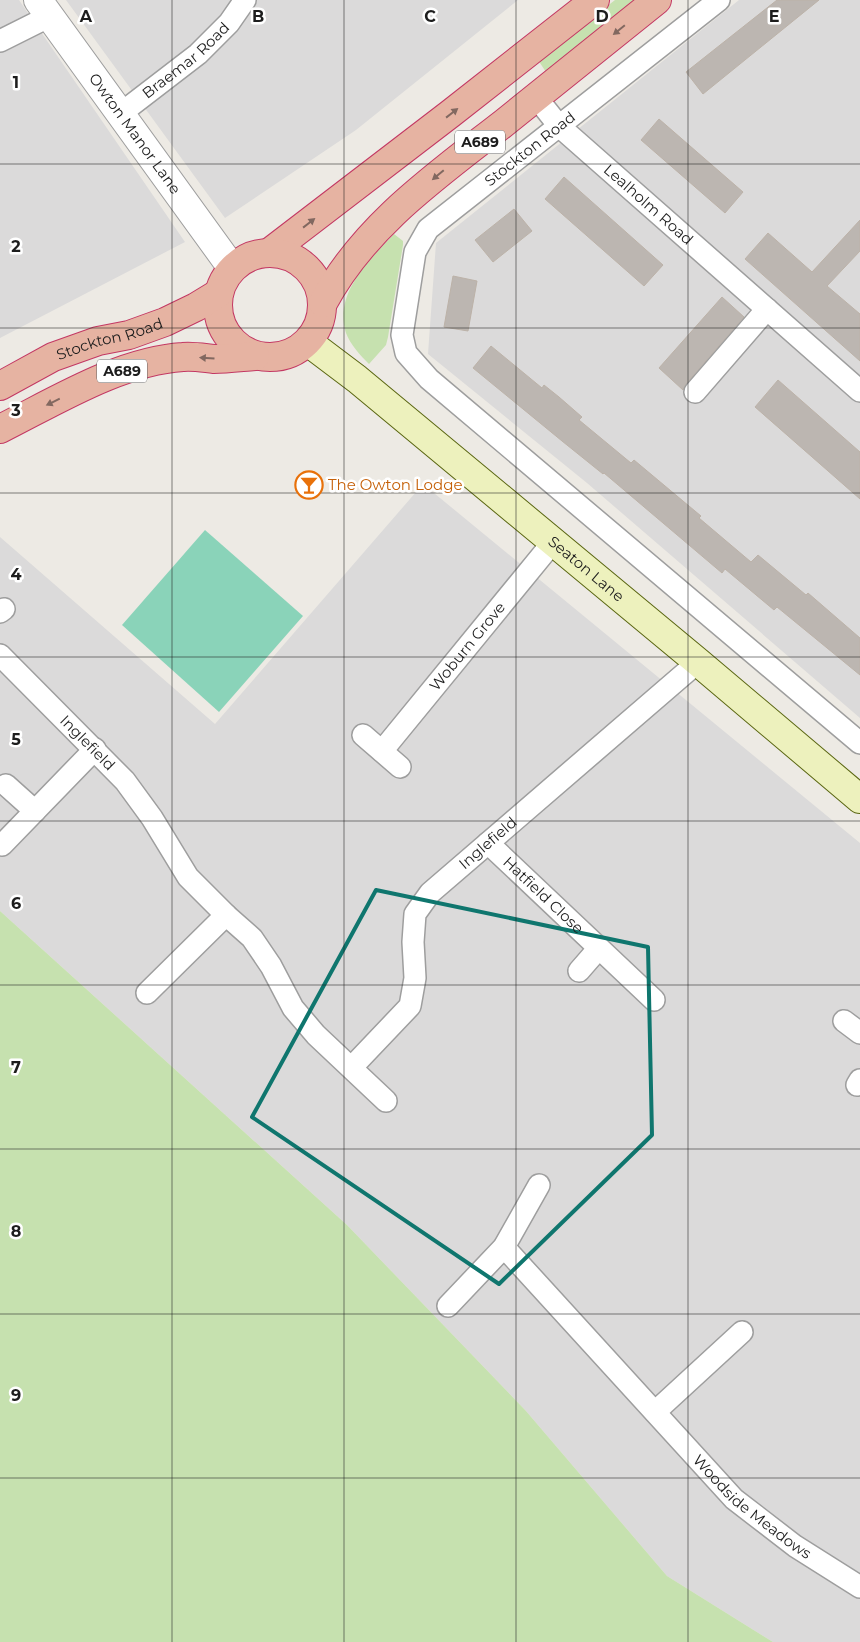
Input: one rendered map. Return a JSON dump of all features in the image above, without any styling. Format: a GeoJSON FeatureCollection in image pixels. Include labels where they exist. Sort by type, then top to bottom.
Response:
{"type":"FeatureCollection","features":[{"type":"Feature","properties":{"kind":"highway","name":"A689"},"geometry":{"type":"LineString","coordinates":[[270,252],[394,158],[595,0]]}},
{"type":"Feature","properties":{"kind":"highway","name":"A689"},"geometry":{"type":"LineString","coordinates":[[323,303],[333,284],[383,222],[439,174],[657,0]]}},
{"type":"Feature","properties":{"kind":"highway"},"geometry":{"type":"LineString","coordinates":[[270,252],[293,258],[307,267],[318,282],[323,303],[320,323],[308,342],[294,352],[274,358],[255,356],[230,340],[218,315],[218,292],[232,268],[249,256],[270,252]]}},
{"type":"Feature","properties":{"kind":"highway","name":"Stockton Road"},"geometry":{"type":"LineString","coordinates":[[0,386],[53,357],[98,341],[129,335],[165,322],[196,307],[218,292]]}},
{"type":"Feature","properties":{"kind":"highway","name":"A689"},"geometry":{"type":"LineString","coordinates":[[0,429],[82,388],[124,370],[184,357],[216,359],[255,356]]}},
{"type":"Feature","properties":{"kind":"main road","name":"Seaton Lane"},"geometry":{"type":"LineString","coordinates":[[308,342],[357,379],[860,799]]}},
{"type":"Feature","properties":{"kind":"street","name":"Braemar Road"},"geometry":{"type":"LineString","coordinates":[[120,114],[198,54],[230,23],[245,0]]}},
{"type":"Feature","properties":{"kind":"street","name":"Stockton Road"},"geometry":{"type":"LineString","coordinates":[[718,0],[428,229],[415,252],[402,335],[406,353],[429,379],[860,743]]}},
{"type":"Feature","properties":{"kind":"street","name":"Owton Manor Lane"},"geometry":{"type":"LineString","coordinates":[[44,8],[232,268]]}},
{"type":"Feature","properties":{"kind":"street"},"geometry":{"type":"LineString","coordinates":[[0,41],[44,8]]}},
{"type":"Feature","properties":{"kind":"street","name":"Lealholm Road"},"geometry":{"type":"LineString","coordinates":[[536,97],[559,126],[860,391]]}},
{"type":"Feature","properties":{"kind":"street"},"geometry":{"type":"LineString","coordinates":[[695,392],[767,309]]}},
{"type":"Feature","properties":{"kind":"street","name":"Woburn Grove"},"geometry":{"type":"LineString","coordinates":[[382,750],[553,542]]}},
{"type":"Feature","properties":{"kind":"street","name":"Inglefield"},"geometry":{"type":"LineString","coordinates":[[0,655],[125,780],[152,818],[188,878],[226,916],[252,938],[271,966],[293,1008],[310,1028],[386,1101]]}},
{"type":"Feature","properties":{"kind":"street","name":"Inglefield"},"geometry":{"type":"LineString","coordinates":[[352,1068],[410,1006],[415,978],[413,942],[415,914],[430,893],[698,662]]}},
{"type":"Feature","properties":{"kind":"street"},"geometry":{"type":"LineString","coordinates":[[363,735],[400,767]]}},
{"type":"Feature","properties":{"kind":"street"},"geometry":{"type":"LineString","coordinates":[[2,845],[95,749]]}},
{"type":"Feature","properties":{"kind":"street"},"geometry":{"type":"LineString","coordinates":[[6,785],[35,811]]}},
{"type":"Feature","properties":{"kind":"street","name":"Hatfield Close"},"geometry":{"type":"LineString","coordinates":[[488,843],[654,1000]]}},
{"type":"Feature","properties":{"kind":"street"},"geometry":{"type":"LineString","coordinates":[[147,993],[226,916]]}},
{"type":"Feature","properties":{"kind":"street"},"geometry":{"type":"LineString","coordinates":[[579,971],[599,948]]}},
{"type":"Feature","properties":{"kind":"street"},"geometry":{"type":"LineString","coordinates":[[448,1306],[504,1247],[539,1186]]}},
{"type":"Feature","properties":{"kind":"street","name":"Woodside Meadows"},"geometry":{"type":"LineString","coordinates":[[504,1247],[734,1498],[795,1546],[860,1587]]}},
{"type":"Feature","properties":{"kind":"street"},"geometry":{"type":"LineString","coordinates":[[655,1412],[742,1332]]}},
{"type":"Feature","properties":{"kind":"highlighted area"},"geometry":{"type":"Polygon","coordinates":[[[376,890],[648,947],[652,1135],[499,1284],[252,1117],[376,890]]]}},
{"type":"Feature","properties":{"kind":"shaded area"},"geometry":{"type":"Polygon","coordinates":[[[0,0],[19,0],[185,242],[0,338],[0,0]]]}},
{"type":"Feature","properties":{"kind":"shaded area"},"geometry":{"type":"Polygon","coordinates":[[[66,0],[518,0],[356,130],[225,218],[66,0]]]}},
{"type":"Feature","properties":{"kind":"shaded area"},"geometry":{"type":"Polygon","coordinates":[[[739,0],[860,0],[860,718],[587,483],[428,354],[436,243],[739,0]]]}},
{"type":"Feature","properties":{"kind":"shaded area"},"geometry":{"type":"Polygon","coordinates":[[[423,484],[860,843],[860,1642],[773,1642],[667,1576],[526,1411],[347,1225],[0,911],[0,537],[215,724],[423,484]]]}},
{"type":"Feature","properties":{"kind":"green space"},"geometry":{"type":"Polygon","coordinates":[[[615,0],[641,0],[546,72],[540,63],[540,59],[615,0]]]}},
{"type":"Feature","properties":{"kind":"green space"},"geometry":{"type":"Polygon","coordinates":[[[394,234],[403,241],[403,245],[388,337],[386,345],[369,364],[353,345],[346,333],[343,319],[345,305],[349,291],[356,278],[394,234]]]}},
{"type":"Feature","properties":{"kind":"green space"},"geometry":{"type":"Polygon","coordinates":[[[205,530],[303,616],[219,712],[122,625],[205,530]]]}},
{"type":"Feature","properties":{"kind":"green space"},"geometry":{"type":"Polygon","coordinates":[[[0,911],[347,1225],[526,1411],[667,1576],[773,1642],[0,1642],[0,911]]]}},
{"type":"Feature","properties":{"kind":"building"},"geometry":{"type":"Polygon","coordinates":[[[777,0],[819,0],[703,94],[686,72],[777,0]]]}},
{"type":"Feature","properties":{"kind":"building"},"geometry":{"type":"Polygon","coordinates":[[[659,119],[743,192],[725,213],[641,140],[659,119]]]}},
{"type":"Feature","properties":{"kind":"building"},"geometry":{"type":"Polygon","coordinates":[[[564,177],[663,265],[644,286],[545,199],[564,177]]]}},
{"type":"Feature","properties":{"kind":"building"},"geometry":{"type":"Polygon","coordinates":[[[514,209],[532,231],[493,262],[475,240],[514,209]]]}},
{"type":"Feature","properties":{"kind":"building"},"geometry":{"type":"Polygon","coordinates":[[[860,220],[860,251],[827,286],[860,314],[860,361],[745,259],[768,233],[812,272],[860,220]]]}},
{"type":"Feature","properties":{"kind":"building"},"geometry":{"type":"Polygon","coordinates":[[[453,276],[477,281],[468,331],[444,327],[453,276]]]}},
{"type":"Feature","properties":{"kind":"building"},"geometry":{"type":"Polygon","coordinates":[[[722,297],[744,317],[686,384],[683,390],[659,368],[722,297]]]}},
{"type":"Feature","properties":{"kind":"building"},"geometry":{"type":"Polygon","coordinates":[[[491,346],[542,388],[544,385],[559,397],[582,417],[579,420],[631,463],[634,460],[701,516],[699,518],[751,562],[758,555],[806,595],[808,593],[860,638],[860,675],[777,607],[774,610],[725,569],[722,573],[604,473],[473,368],[491,346]]]}},
{"type":"Feature","properties":{"kind":"building"},"geometry":{"type":"Polygon","coordinates":[[[778,380],[860,452],[860,499],[755,407],[778,380]]]}},
{"type":"Feature","properties":{"kind":"place","name":"The Owton Lodge"},"geometry":{"type":"Point","coordinates":[309,485]}}]}
